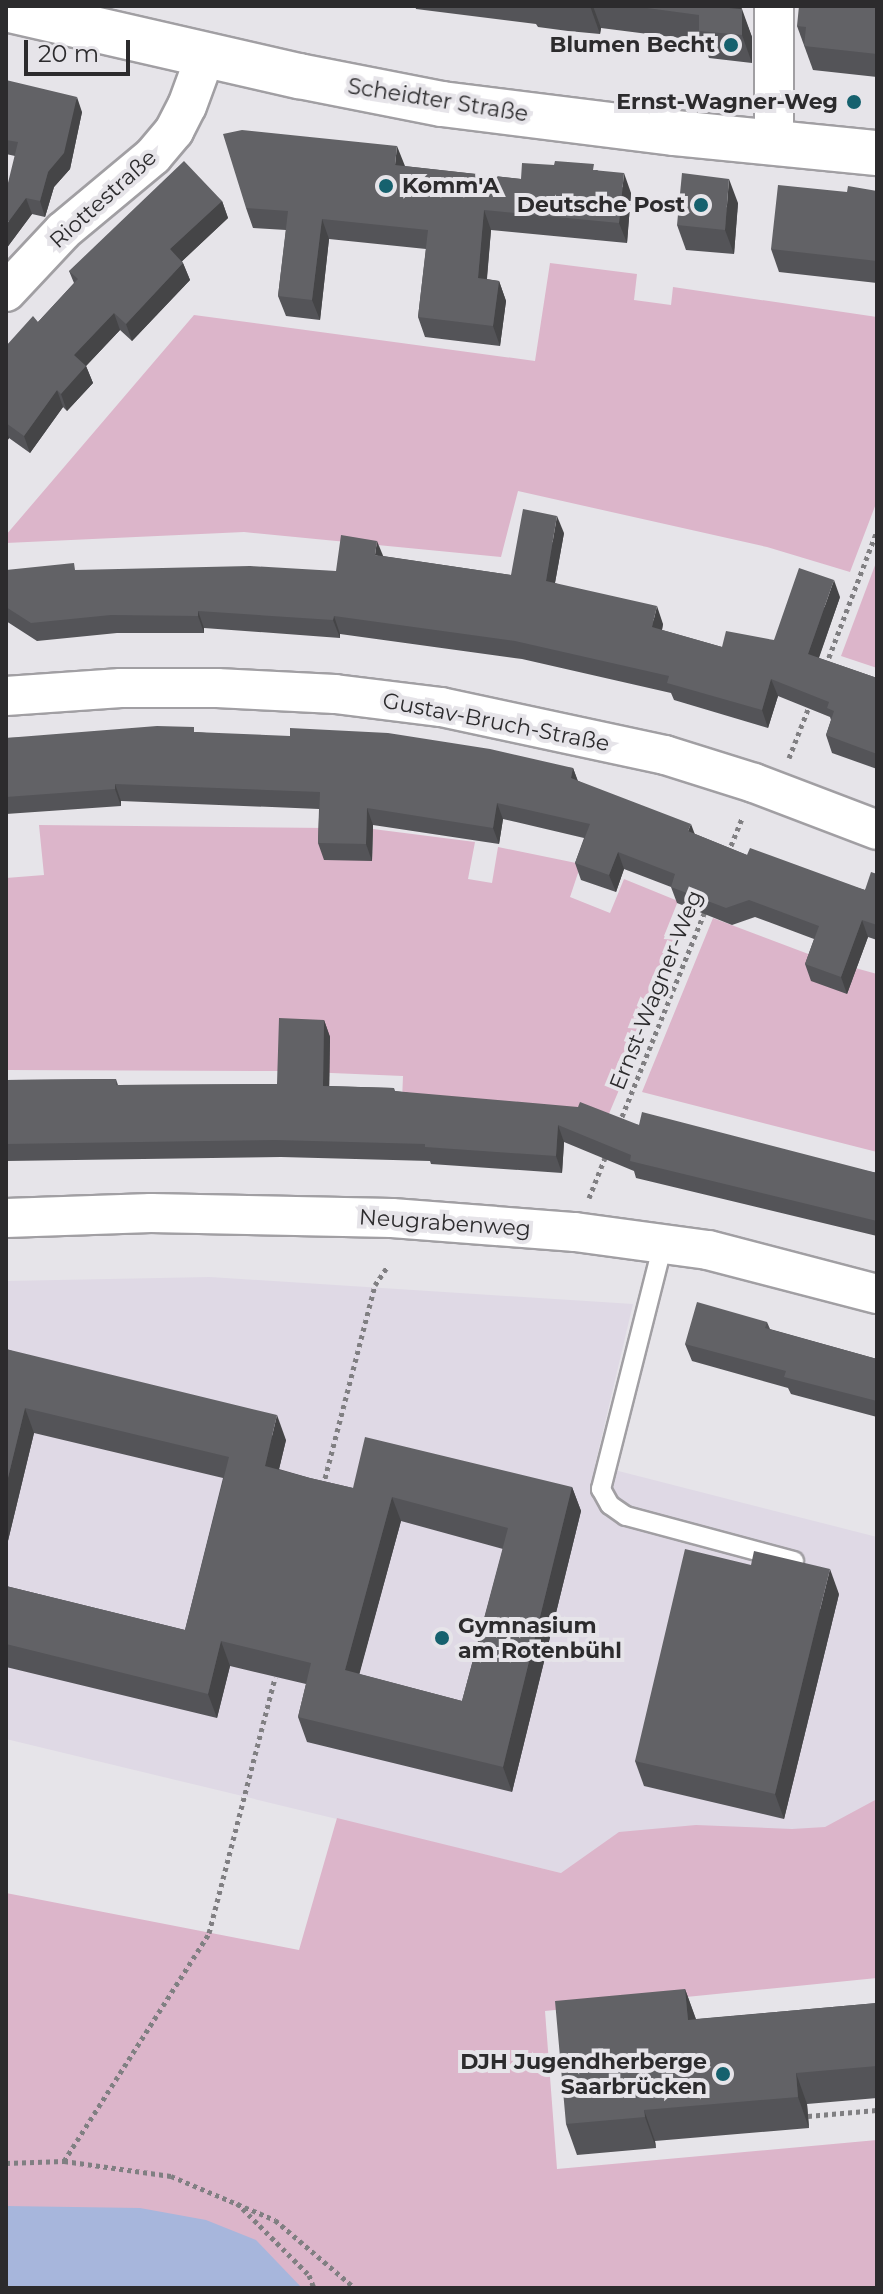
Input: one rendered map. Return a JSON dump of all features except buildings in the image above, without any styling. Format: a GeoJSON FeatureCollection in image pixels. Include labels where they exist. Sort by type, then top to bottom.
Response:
{"type":"FeatureCollection","features":[{"type":"Feature","properties":{"kind":"main road","name":"Scheidter Straße"},"geometry":{"type":"LineString","coordinates":[[6,9],[442,104],[877,153]]}},
{"type":"Feature","properties":{"kind":"street"},"geometry":{"type":"LineString","coordinates":[[774,6],[774,143]]}},
{"type":"Feature","properties":{"kind":"street","name":"Riottestraße"},"geometry":{"type":"LineString","coordinates":[[6,292],[63,231],[153,156],[174,131],[187,106],[206,54]]}},
{"type":"Feature","properties":{"kind":"street","name":"Gustav-Bruch-Straße"},"geometry":{"type":"LineString","coordinates":[[6,696],[121,688],[217,688],[410,703],[545,727],[665,755],[765,787],[877,830]]}},
{"type":"Feature","properties":{"kind":"street","name":"Neugrabenweg"},"geometry":{"type":"LineString","coordinates":[[6,1218],[151,1213],[392,1218],[575,1232],[756,1261],[877,1294]]}},
{"type":"Feature","properties":{"kind":"lane"},"geometry":{"type":"LineString","coordinates":[[663,1244],[601,1489],[610,1505],[626,1516],[807,1565]]}},
{"type":"Feature","properties":{"kind":"path"},"geometry":{"type":"LineString","coordinates":[[821,676],[877,531]]}},
{"type":"Feature","properties":{"kind":"path"},"geometry":{"type":"LineString","coordinates":[[724,864],[816,691]]}},
{"type":"Feature","properties":{"kind":"path","name":"Ernst-Wagner-Weg"},"geometry":{"type":"LineString","coordinates":[[614,1136],[707,907]]}},
{"type":"Feature","properties":{"kind":"path"},"geometry":{"type":"LineString","coordinates":[[602,1164],[608,1150]]}},
{"type":"Feature","properties":{"kind":"path"},"geometry":{"type":"LineString","coordinates":[[323,1488],[375,1285],[388,1266]]}},
{"type":"Feature","properties":{"kind":"path"},"geometry":{"type":"LineString","coordinates":[[64,2161],[209,1933],[275,1677]]}},
{"type":"Feature","properties":{"kind":"path"},"geometry":{"type":"LineString","coordinates":[[808,2116],[877,2110]]}},
{"type":"Feature","properties":{"kind":"path"},"geometry":{"type":"LineString","coordinates":[[6,2163],[64,2161],[171,2176],[234,2200],[275,2220],[355,2288]]}},
{"type":"Feature","properties":{"kind":"path"},"geometry":{"type":"LineString","coordinates":[[234,2200],[309,2275],[314,2288]]}},
{"type":"Feature","properties":{"kind":"shaded area"},"geometry":{"type":"Polygon","coordinates":[[[550,263],[637,274],[634,300],[671,305],[673,287],[877,317],[877,501],[850,572],[767,547],[518,491],[501,557],[244,532],[6,543],[6,535],[194,315],[535,361],[550,263]]]}},
{"type":"Feature","properties":{"kind":"shaded area"},"geometry":{"type":"Polygon","coordinates":[[[877,560],[877,668],[841,656],[877,560]]]}},
{"type":"Feature","properties":{"kind":"shaded area"},"geometry":{"type":"Polygon","coordinates":[[[39,825],[325,828],[372,861],[373,829],[475,842],[468,879],[492,883],[498,847],[581,864],[570,897],[610,913],[624,879],[678,901],[664,936],[681,943],[608,1116],[402,1101],[403,1076],[284,1071],[6,1070],[6,878],[44,875],[39,825]]]}},
{"type":"Feature","properties":{"kind":"shaded area"},"geometry":{"type":"Polygon","coordinates":[[[713,918],[819,958],[877,974],[877,1152],[642,1092],[713,918]]]}},
{"type":"Feature","properties":{"kind":"shaded area","name":"Gymnasium am Rotenbühl"},"geometry":{"type":"Polygon","coordinates":[[[210,1277],[633,1304],[595,1465],[877,1537],[877,1856],[561,1873],[6,1739],[6,1281],[210,1277]]]}},
{"type":"Feature","properties":{"kind":"shaded area"},"geometry":{"type":"Polygon","coordinates":[[[877,1799],[877,1978],[545,2011],[557,2169],[877,2140],[877,2288],[6,2288],[6,1893],[299,1950],[337,1818],[561,1873],[619,1832],[696,1825],[792,1829],[825,1827],[877,1799]]]}},
{"type":"Feature","properties":{"kind":"water"},"geometry":{"type":"Polygon","coordinates":[[[6,2206],[140,2208],[206,2220],[256,2240],[302,2288],[6,2288],[6,2206]]]}},
{"type":"Feature","properties":{"kind":"place","name":"Blumen Becht"},"geometry":{"type":"Point","coordinates":[731,45]}},
{"type":"Feature","properties":{"kind":"place","name":"Ernst-Wagner-Weg"},"geometry":{"type":"Point","coordinates":[854,102]}},
{"type":"Feature","properties":{"kind":"place","name":"Komm'A"},"geometry":{"type":"Point","coordinates":[386,186]}},
{"type":"Feature","properties":{"kind":"place","name":"Deutsche Post"},"geometry":{"type":"Point","coordinates":[701,205]}},
{"type":"Feature","properties":{"kind":"place","name":"Gymnasium am Rotenbühl"},"geometry":{"type":"Point","coordinates":[442,1638]}},
{"type":"Feature","properties":{"kind":"place","name":"DJH Jugendherberge Saarbrücken"},"geometry":{"type":"Point","coordinates":[723,2074]}}]}
